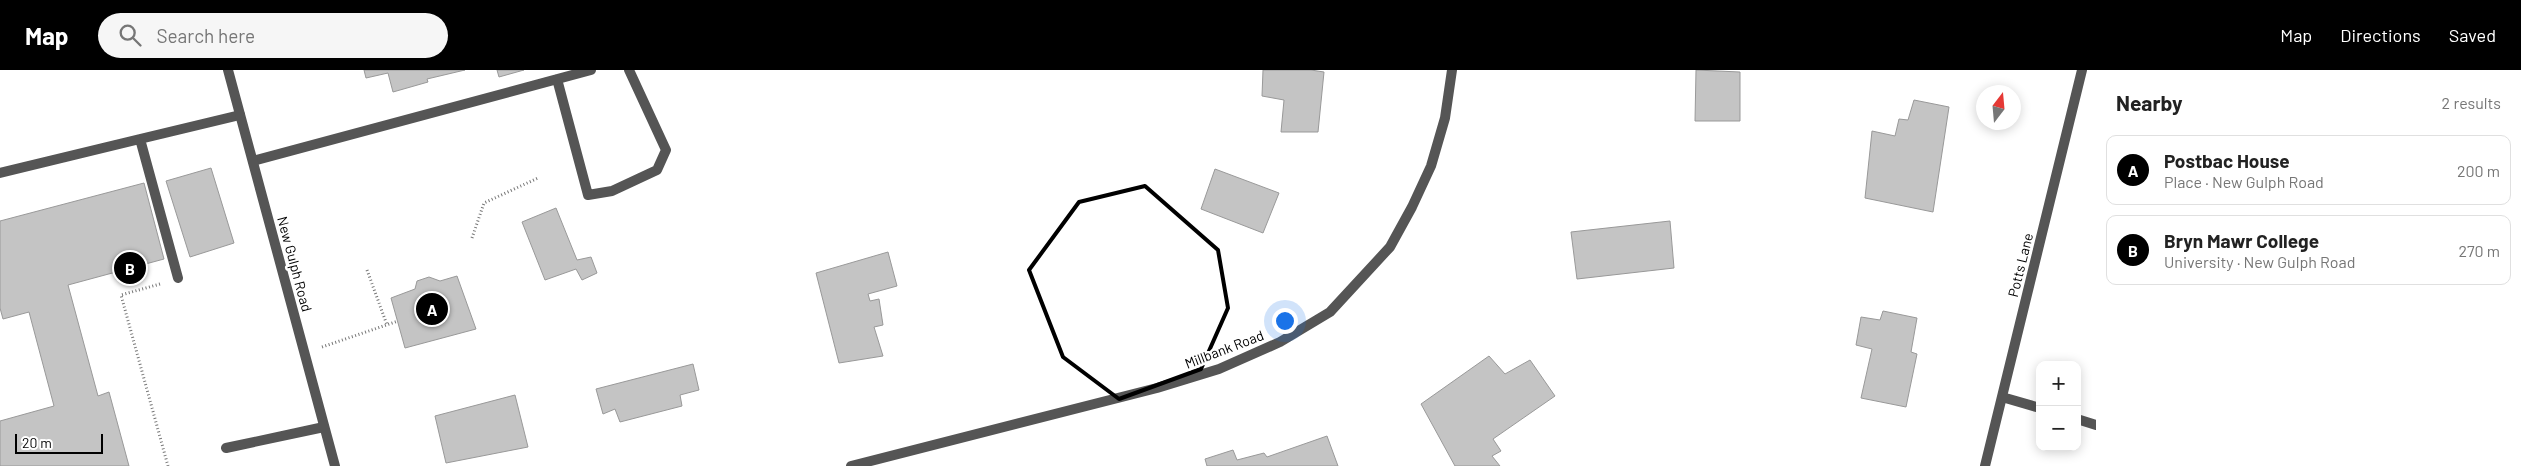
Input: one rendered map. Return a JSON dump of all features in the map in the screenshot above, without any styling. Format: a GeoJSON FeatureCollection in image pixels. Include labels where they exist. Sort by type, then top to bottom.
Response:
{"type":"FeatureCollection","features":[{"type":"Feature","properties":{"kind":"street","name":"New Gulph Road"},"geometry":{"type":"LineString","coordinates":[[228,70],[335,466]]}},
{"type":"Feature","properties":{"kind":"street"},"geometry":{"type":"LineString","coordinates":[[253,161],[591,70]]}},
{"type":"Feature","properties":{"kind":"street"},"geometry":{"type":"LineString","coordinates":[[557,79],[588,195],[612,191],[658,170],[666,150],[629,70]]}},
{"type":"Feature","properties":{"kind":"street","name":"Millbank Road"},"geometry":{"type":"LineString","coordinates":[[851,466],[1157,388],[1219,369],[1280,342],[1330,312],[1390,247],[1412,208],[1430,166],[1445,118],[1452,70]]}},
{"type":"Feature","properties":{"kind":"street","name":"Potts Lane"},"geometry":{"type":"LineString","coordinates":[[1984,466],[2082,70]]}},
{"type":"Feature","properties":{"kind":"street"},"geometry":{"type":"LineString","coordinates":[[0,173],[240,115]]}},
{"type":"Feature","properties":{"kind":"street"},"geometry":{"type":"LineString","coordinates":[[140,139],[178,278]]}},
{"type":"Feature","properties":{"kind":"street"},"geometry":{"type":"LineString","coordinates":[[2002,397],[2036,407]]}},
{"type":"Feature","properties":{"kind":"street"},"geometry":{"type":"LineString","coordinates":[[2081,420],[2096,424]]}},
{"type":"Feature","properties":{"kind":"street"},"geometry":{"type":"LineString","coordinates":[[226,448],[324,427]]}},
{"type":"Feature","properties":{"kind":"path"},"geometry":{"type":"LineString","coordinates":[[472,238],[484,203],[538,178]]}},
{"type":"Feature","properties":{"kind":"path"},"geometry":{"type":"LineString","coordinates":[[367,270],[387,325]]}},
{"type":"Feature","properties":{"kind":"path"},"geometry":{"type":"LineString","coordinates":[[168,466],[121,295],[178,278]]}},
{"type":"Feature","properties":{"kind":"path"},"geometry":{"type":"LineString","coordinates":[[304,353],[398,321]]}},
{"type":"Feature","properties":{"kind":"highlighted area"},"geometry":{"type":"Polygon","coordinates":[[[1145,186],[1218,250],[1228,308],[1201,369],[1119,399],[1063,357],[1029,270],[1079,202],[1145,186]]]}},
{"type":"Feature","properties":{"kind":"building"},"geometry":{"type":"Polygon","coordinates":[[[364,70],[465,70],[427,79],[428,82],[393,92],[388,73],[366,78],[364,70]]]}},
{"type":"Feature","properties":{"kind":"building"},"geometry":{"type":"Polygon","coordinates":[[[497,70],[524,70],[499,77],[497,70]]]}},
{"type":"Feature","properties":{"kind":"building"},"geometry":{"type":"Polygon","coordinates":[[[1263,70],[1311,70],[1324,72],[1318,132],[1281,132],[1284,100],[1262,96],[1263,70]]]}},
{"type":"Feature","properties":{"kind":"building"},"geometry":{"type":"Polygon","coordinates":[[[1696,70],[1740,72],[1740,121],[1695,121],[1696,70]]]}},
{"type":"Feature","properties":{"kind":"building"},"geometry":{"type":"Polygon","coordinates":[[[1914,100],[1949,107],[1933,212],[1865,198],[1872,131],[1895,136],[1899,119],[1908,120],[1914,100]]]}},
{"type":"Feature","properties":{"kind":"building"},"geometry":{"type":"Polygon","coordinates":[[[211,168],[234,243],[190,257],[166,181],[211,168]]]}},
{"type":"Feature","properties":{"kind":"building"},"geometry":{"type":"Polygon","coordinates":[[[1215,169],[1279,193],[1263,233],[1201,209],[1215,169]]]}},
{"type":"Feature","properties":{"kind":"building"},"geometry":{"type":"Polygon","coordinates":[[[144,183],[164,259],[68,285],[98,396],[109,392],[129,466],[0,466],[0,421],[54,406],[29,312],[3,319],[0,308],[0,221],[144,183]]]}},
{"type":"Feature","properties":{"kind":"building"},"geometry":{"type":"Polygon","coordinates":[[[556,208],[577,260],[591,257],[597,273],[582,280],[576,269],[545,280],[522,222],[556,208]]]}},
{"type":"Feature","properties":{"kind":"building"},"geometry":{"type":"Polygon","coordinates":[[[1670,221],[1674,268],[1577,279],[1571,232],[1670,221]]]}},
{"type":"Feature","properties":{"kind":"building"},"geometry":{"type":"Polygon","coordinates":[[[888,252],[897,286],[868,294],[870,301],[879,299],[883,325],[874,327],[883,356],[839,363],[816,273],[888,252]]]}},
{"type":"Feature","properties":{"kind":"building"},"geometry":{"type":"Polygon","coordinates":[[[457,276],[476,329],[405,348],[391,298],[415,289],[417,281],[429,277],[440,281],[457,276]]]}},
{"type":"Feature","properties":{"kind":"building"},"geometry":{"type":"Polygon","coordinates":[[[1883,311],[1917,318],[1911,352],[1917,354],[1906,407],[1861,398],[1872,349],[1856,345],[1861,317],[1880,320],[1883,311]]]}},
{"type":"Feature","properties":{"kind":"building"},"geometry":{"type":"Polygon","coordinates":[[[1489,356],[1505,374],[1530,360],[1555,396],[1493,439],[1501,451],[1492,456],[1500,466],[1455,466],[1421,404],[1489,356]]]}},
{"type":"Feature","properties":{"kind":"building"},"geometry":{"type":"Polygon","coordinates":[[[693,364],[699,390],[680,395],[682,406],[620,422],[615,409],[603,414],[596,389],[693,364]]]}},
{"type":"Feature","properties":{"kind":"building"},"geometry":{"type":"Polygon","coordinates":[[[515,395],[528,447],[446,463],[435,416],[515,395]]]}},
{"type":"Feature","properties":{"kind":"building"},"geometry":{"type":"Polygon","coordinates":[[[1327,436],[1338,466],[1207,466],[1205,459],[1233,450],[1237,460],[1264,453],[1267,457],[1327,436]]]}},
{"type":"Feature","properties":{"kind":"place","name":"Bryn Mawr College"},"geometry":{"type":"Point","coordinates":[130,268]}},
{"type":"Feature","properties":{"kind":"place","name":"Postbac House"},"geometry":{"type":"Point","coordinates":[432,309]}}]}
